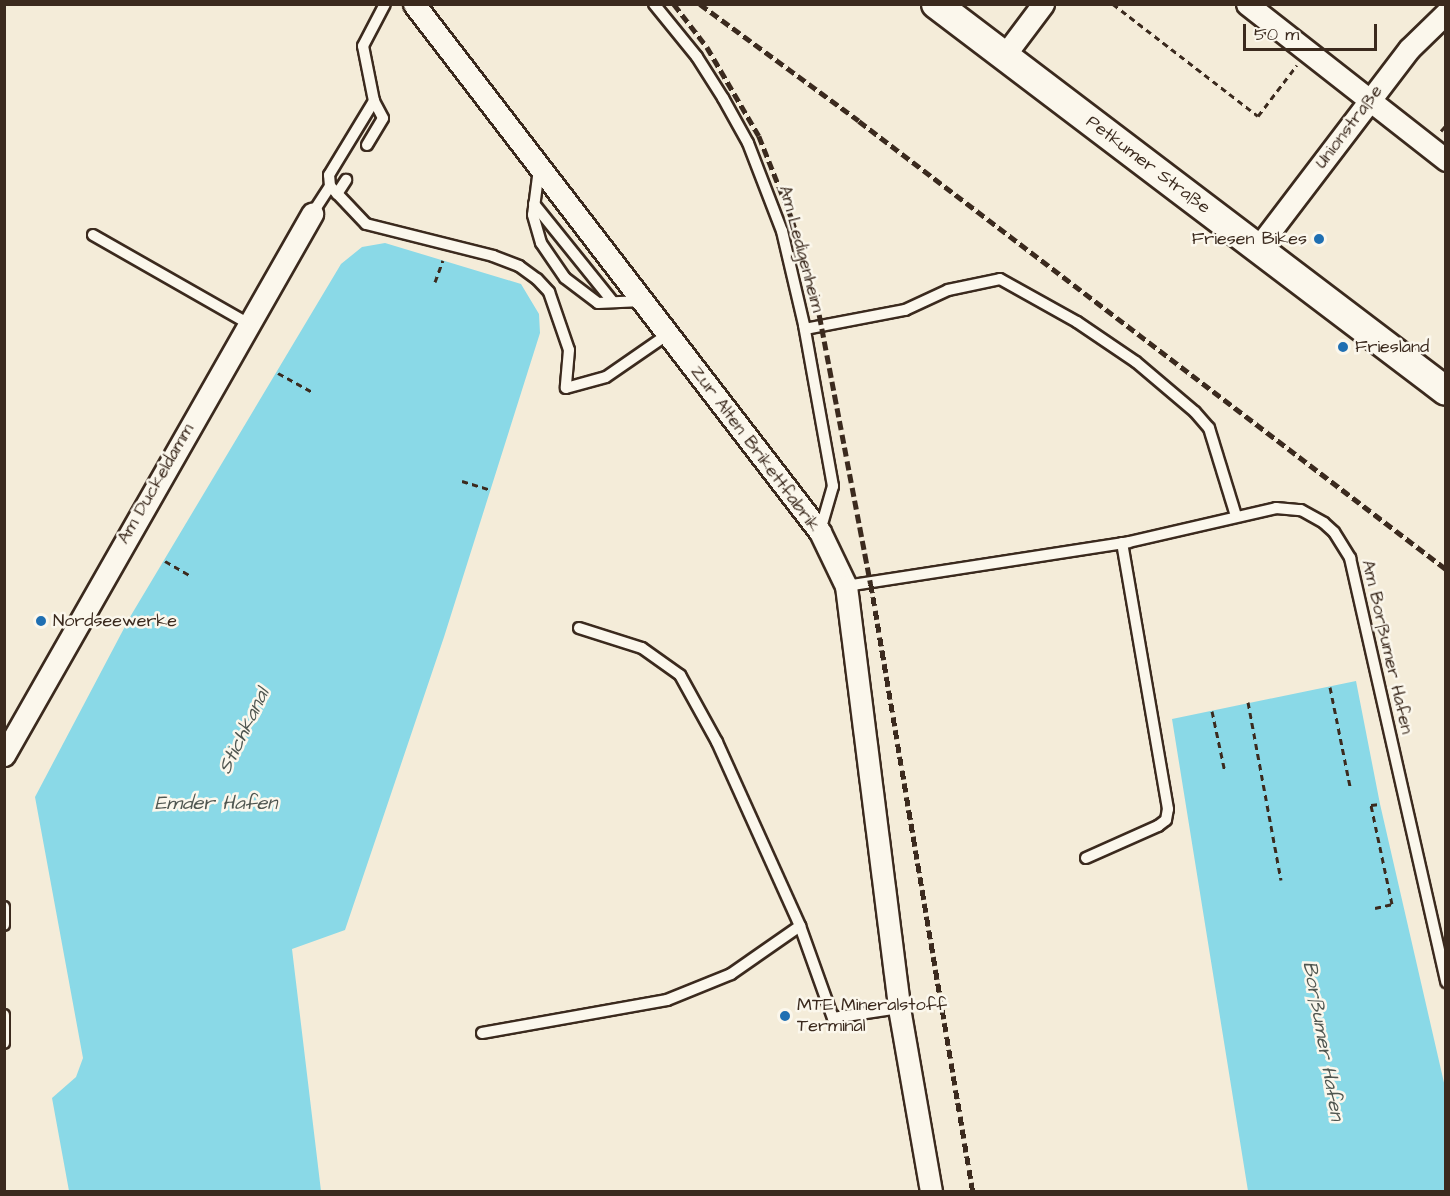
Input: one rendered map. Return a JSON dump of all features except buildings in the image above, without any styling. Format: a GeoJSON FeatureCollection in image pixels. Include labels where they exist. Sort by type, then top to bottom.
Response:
{"type":"FeatureCollection","features":[{"type":"Feature","properties":{"kind":"main road","name":"Petkumer Straße"},"geometry":{"type":"LineString","coordinates":[[936,4],[1442,382]]}},
{"type":"Feature","properties":{"kind":"street","name":"Zur Alten Brikettfabrik"},"geometry":{"type":"LineString","coordinates":[[414,4],[820,532],[846,586],[899,1008],[931,1191]]}},
{"type":"Feature","properties":{"kind":"street"},"geometry":{"type":"LineString","coordinates":[[1004,56],[1043,4]]}},
{"type":"Feature","properties":{"kind":"street"},"geometry":{"type":"LineString","coordinates":[[1247,4],[1446,160]]}},
{"type":"Feature","properties":{"kind":"street","name":"Unionstraße"},"geometry":{"type":"LineString","coordinates":[[1259,246],[1368,100],[1428,26],[1446,13]]}},
{"type":"Feature","properties":{"kind":"street","name":"Am Duckeldamm"},"geometry":{"type":"LineString","coordinates":[[4,755],[312,214]]}},
{"type":"Feature","properties":{"kind":"lane","name":"Am Ledigenheim"},"geometry":{"type":"LineString","coordinates":[[654,4],[697,57],[748,143],[782,231],[805,329],[833,486],[820,532]]}},
{"type":"Feature","properties":{"kind":"lane"},"geometry":{"type":"LineString","coordinates":[[367,145],[383,118],[374,101],[363,46],[383,8]]}},
{"type":"Feature","properties":{"kind":"lane"},"geometry":{"type":"LineString","coordinates":[[374,101],[329,175],[333,190],[366,224],[493,256],[519,266],[537,279],[549,292],[569,350],[566,387],[606,377],[668,334]]}},
{"type":"Feature","properties":{"kind":"lane"},"geometry":{"type":"LineString","coordinates":[[539,166],[533,215],[541,243],[566,278],[598,303],[642,301]]}},
{"type":"Feature","properties":{"kind":"lane"},"geometry":{"type":"LineString","coordinates":[[312,214],[333,190],[346,180]]}},
{"type":"Feature","properties":{"kind":"lane"},"geometry":{"type":"LineString","coordinates":[[534,204],[613,302]]}},
{"type":"Feature","properties":{"kind":"lane"},"geometry":{"type":"LineString","coordinates":[[93,235],[249,324]]}},
{"type":"Feature","properties":{"kind":"lane"},"geometry":{"type":"LineString","coordinates":[[805,329],[905,310],[948,290],[1000,279],[1077,322],[1136,362],[1195,412],[1209,428],[1236,516]]}},
{"type":"Feature","properties":{"kind":"lane","name":"Am Borßumer Hafen"},"geometry":{"type":"LineString","coordinates":[[846,586],[1122,543],[1276,508],[1301,510],[1334,532],[1350,558],[1446,982]]}},
{"type":"Feature","properties":{"kind":"lane"},"geometry":{"type":"LineString","coordinates":[[1086,858],[1158,826],[1168,809],[1122,543]]}},
{"type":"Feature","properties":{"kind":"lane"},"geometry":{"type":"LineString","coordinates":[[579,627],[642,648],[680,675],[717,742],[800,926],[833,1018],[899,1008]]}},
{"type":"Feature","properties":{"kind":"lane"},"geometry":{"type":"LineString","coordinates":[[4,907],[4,925]]}},
{"type":"Feature","properties":{"kind":"lane"},"geometry":{"type":"LineString","coordinates":[[482,1034],[667,1000],[731,974],[800,926]]}},
{"type":"Feature","properties":{"kind":"lane"},"geometry":{"type":"LineString","coordinates":[[4,1015],[4,1043]]}},
{"type":"Feature","properties":{"kind":"path"},"geometry":{"type":"LineString","coordinates":[[1113,4],[1258,116],[1307,51]]}},
{"type":"Feature","properties":{"kind":"path"},"geometry":{"type":"LineString","coordinates":[[435,282],[442,260]]}},
{"type":"Feature","properties":{"kind":"path"},"geometry":{"type":"LineString","coordinates":[[278,373],[312,392]]}},
{"type":"Feature","properties":{"kind":"path"},"geometry":{"type":"LineString","coordinates":[[462,481],[492,490]]}},
{"type":"Feature","properties":{"kind":"path"},"geometry":{"type":"LineString","coordinates":[[165,561],[191,576]]}},
{"type":"Feature","properties":{"kind":"path"},"geometry":{"type":"LineString","coordinates":[[1329,687],[1350,786]]}},
{"type":"Feature","properties":{"kind":"path"},"geometry":{"type":"LineString","coordinates":[[1248,702],[1281,880]]}},
{"type":"Feature","properties":{"kind":"path"},"geometry":{"type":"LineString","coordinates":[[1212,711],[1225,772]]}},
{"type":"Feature","properties":{"kind":"path"},"geometry":{"type":"LineString","coordinates":[[1375,908],[1392,904],[1371,805],[1380,804]]}},
{"type":"Feature","properties":{"kind":"water","name":"Emder Hafen"},"geometry":{"type":"Polygon","coordinates":[[[385,243],[521,284],[539,314],[540,333],[444,637],[345,930],[292,949],[321,1191],[69,1191],[52,1098],[76,1077],[83,1058],[35,797],[130,617],[341,264],[362,247],[385,243]]]}},
{"type":"Feature","properties":{"kind":"water","name":"Borßumer Hafen"},"geometry":{"type":"Polygon","coordinates":[[[1356,681],[1380,804],[1445,1087],[1445,1191],[1248,1191],[1172,719],[1356,681]]]}},
{"type":"Feature","properties":{"kind":"railway"},"geometry":{"type":"LineString","coordinates":[[674,4],[707,47],[759,136],[792,219],[817,302],[871,584],[973,1192]]}},
{"type":"Feature","properties":{"kind":"railway"},"geometry":{"type":"LineString","coordinates":[[700,4],[859,121],[1446,569]]}},
{"type":"Feature","properties":{"kind":"place","name":"Friesen Bikes"},"geometry":{"type":"Point","coordinates":[1319,239]}},
{"type":"Feature","properties":{"kind":"place","name":"Friesland"},"geometry":{"type":"Point","coordinates":[1343,347]}},
{"type":"Feature","properties":{"kind":"place","name":"Nordseewerke"},"geometry":{"type":"Point","coordinates":[41,621]}},
{"type":"Feature","properties":{"kind":"place","name":"MTE Mineralstoff Terminal"},"geometry":{"type":"Point","coordinates":[785,1016]}},
{"type":"Feature","properties":{"kind":"water label","name":"Stichkanal"},"geometry":{"type":"Point","coordinates":[244,731]}}]}
